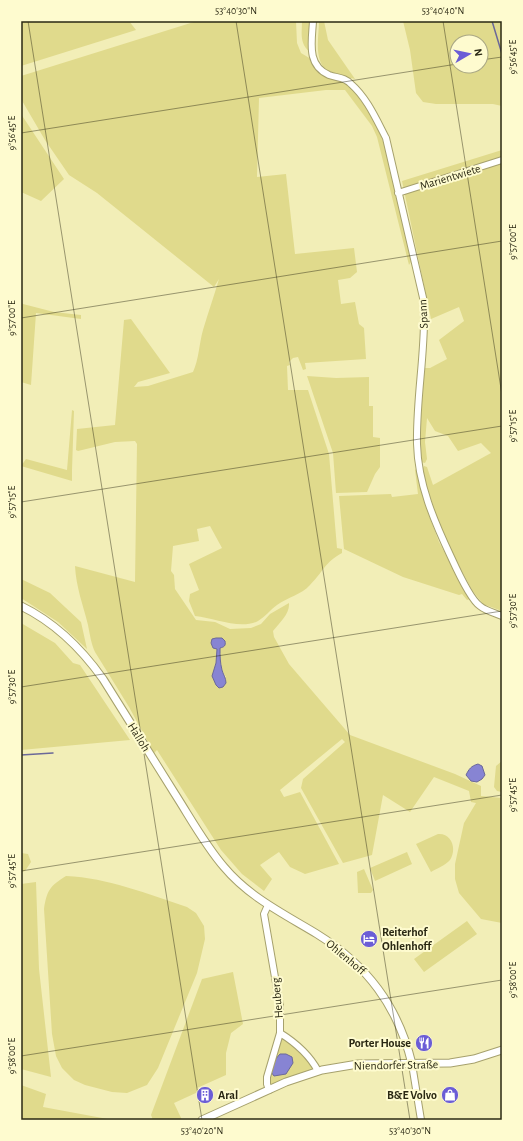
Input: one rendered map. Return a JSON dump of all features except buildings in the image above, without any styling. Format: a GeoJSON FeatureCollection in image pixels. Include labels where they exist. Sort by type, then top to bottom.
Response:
{"type":"FeatureCollection","features":[{"type":"Feature","properties":{"kind":"main road","name":"Halloh"},"geometry":{"type":"LineString","coordinates":[[21,606],[57,628],[86,656],[103,679],[210,849],[241,885]]}},
{"type":"Feature","properties":{"kind":"main road","name":"Ohlenhoff"},"geometry":{"type":"LineString","coordinates":[[241,885],[268,905],[341,950],[374,982],[389,1003],[400,1025],[412,1064]]}},
{"type":"Feature","properties":{"kind":"main road","name":"Niendorfer Straße"},"geometry":{"type":"LineString","coordinates":[[206,1119],[269,1090],[318,1071],[358,1064],[440,1064],[460,1062],[502,1050]]}},
{"type":"Feature","properties":{"kind":"street","name":"Spann"},"geometry":{"type":"LineString","coordinates":[[313,21],[312,57],[315,64],[320,70],[329,75],[343,78],[351,83],[374,115],[386,138],[424,302],[425,326],[418,403],[417,445],[422,480],[429,506],[438,530],[462,581],[479,606],[502,616]]}},
{"type":"Feature","properties":{"kind":"street","name":"Marientwiete"},"geometry":{"type":"LineString","coordinates":[[398,193],[502,160]]}},
{"type":"Feature","properties":{"kind":"street","name":"Heuberg"},"geometry":{"type":"LineString","coordinates":[[268,905],[264,914],[280,1006],[280,1033],[267,1081],[269,1090]]}},
{"type":"Feature","properties":{"kind":"street"},"geometry":{"type":"LineString","coordinates":[[280,1033],[294,1042],[311,1059],[318,1071]]}},
{"type":"Feature","properties":{"kind":"street"},"geometry":{"type":"LineString","coordinates":[[412,1064],[421,1120]]}},
{"type":"Feature","properties":{"kind":"shaded area"},"geometry":{"type":"Polygon","coordinates":[[[21,21],[129,21],[136,30],[21,66],[21,21]]]}},
{"type":"Feature","properties":{"kind":"shaded area"},"geometry":{"type":"Polygon","coordinates":[[[197,21],[296,21],[297,43],[301,53],[311,59],[318,71],[341,80],[349,85],[366,107],[379,131],[385,147],[412,260],[409,265],[377,137],[372,126],[345,90],[326,90],[259,98],[257,177],[286,174],[295,254],[354,248],[357,272],[350,278],[338,280],[341,304],[355,302],[359,324],[364,328],[366,359],[305,363],[306,369],[303,370],[298,357],[293,358],[289,362],[290,365],[287,366],[288,390],[308,390],[329,454],[337,548],[342,549],[342,553],[336,556],[303,591],[277,605],[258,621],[243,624],[227,623],[195,616],[189,601],[190,594],[199,590],[189,564],[222,548],[210,526],[197,529],[199,541],[173,546],[171,571],[174,575],[175,589],[196,620],[215,622],[230,629],[251,628],[261,624],[270,614],[289,603],[286,615],[273,631],[274,637],[289,664],[350,735],[455,774],[481,786],[481,796],[502,798],[502,923],[481,919],[459,893],[455,879],[455,864],[464,823],[476,803],[471,802],[469,791],[434,777],[410,812],[383,795],[372,855],[343,863],[301,788],[303,779],[345,742],[342,739],[280,790],[284,797],[300,792],[339,864],[305,874],[290,867],[279,852],[260,865],[272,879],[264,891],[242,874],[221,850],[157,750],[154,753],[129,707],[95,652],[78,589],[75,566],[135,582],[137,444],[135,441],[115,442],[78,451],[76,450],[77,429],[115,425],[124,320],[131,319],[170,373],[138,382],[134,387],[148,386],[193,372],[197,362],[203,330],[219,279],[214,287],[97,193],[69,175],[45,140],[21,99],[21,76],[197,21]],[[220,648],[217,649],[216,663],[212,676],[226,677],[221,667],[220,648]]]}},
{"type":"Feature","properties":{"kind":"shaded area"},"geometry":{"type":"Polygon","coordinates":[[[302,21],[310,21],[310,52],[306,49],[303,42],[302,21]]]}},
{"type":"Feature","properties":{"kind":"shaded area"},"geometry":{"type":"Polygon","coordinates":[[[319,21],[324,21],[328,40],[355,79],[334,74],[323,67],[320,62],[318,48],[319,21]]]}},
{"type":"Feature","properties":{"kind":"shaded area"},"geometry":{"type":"Polygon","coordinates":[[[403,21],[502,21],[502,106],[493,104],[436,104],[423,102],[416,93],[410,50],[403,21]]]}},
{"type":"Feature","properties":{"kind":"shaded area"},"geometry":{"type":"Polygon","coordinates":[[[21,114],[64,179],[41,201],[21,192],[21,114]]]}},
{"type":"Feature","properties":{"kind":"shaded area"},"geometry":{"type":"Polygon","coordinates":[[[502,150],[502,611],[483,604],[472,590],[437,524],[422,470],[424,466],[427,467],[433,485],[491,453],[481,443],[458,451],[448,436],[435,431],[427,418],[425,442],[427,459],[425,463],[421,462],[419,441],[424,368],[430,368],[447,359],[439,340],[464,321],[459,307],[431,319],[402,181],[502,150]]]}},
{"type":"Feature","properties":{"kind":"shaded area"},"geometry":{"type":"Polygon","coordinates":[[[21,302],[23,304],[54,312],[81,315],[81,319],[36,313],[31,385],[21,382],[21,302]]]}},
{"type":"Feature","properties":{"kind":"shaded area"},"geometry":{"type":"Polygon","coordinates":[[[307,376],[336,378],[369,377],[369,406],[373,406],[373,437],[380,438],[380,467],[375,474],[367,492],[336,493],[333,453],[307,376]]]}},
{"type":"Feature","properties":{"kind":"shaded area"},"geometry":{"type":"Polygon","coordinates":[[[72,410],[74,411],[72,481],[21,466],[26,459],[67,470],[72,410]]]}},
{"type":"Feature","properties":{"kind":"shaded area"},"geometry":{"type":"Polygon","coordinates":[[[417,468],[427,510],[439,542],[470,599],[467,600],[462,594],[459,595],[403,577],[344,549],[339,496],[391,494],[392,497],[418,494],[415,470],[417,468]]]}},
{"type":"Feature","properties":{"kind":"shaded area"},"geometry":{"type":"Polygon","coordinates":[[[21,579],[50,593],[81,622],[87,649],[58,622],[21,598],[21,579]]]}},
{"type":"Feature","properties":{"kind":"shaded area"},"geometry":{"type":"Polygon","coordinates":[[[21,623],[55,643],[73,663],[80,665],[130,740],[21,750],[21,623]]]}},
{"type":"Feature","properties":{"kind":"shaded area"},"geometry":{"type":"Polygon","coordinates":[[[222,638],[225,641],[224,646],[220,648],[220,662],[226,683],[223,687],[219,688],[212,676],[216,663],[217,649],[213,648],[211,643],[212,639],[222,638]]]}},
{"type":"Feature","properties":{"kind":"shaded area"},"geometry":{"type":"Polygon","coordinates":[[[502,761],[502,792],[497,791],[494,787],[496,766],[502,761]]]}},
{"type":"Feature","properties":{"kind":"shaded area"},"geometry":{"type":"Polygon","coordinates":[[[478,764],[482,766],[485,775],[477,782],[471,781],[466,775],[470,768],[478,764]]]}},
{"type":"Feature","properties":{"kind":"shaded area"},"geometry":{"type":"Polygon","coordinates":[[[438,834],[443,834],[450,839],[452,842],[453,851],[448,862],[431,872],[416,844],[438,834]]]}},
{"type":"Feature","properties":{"kind":"shaded area"},"geometry":{"type":"Polygon","coordinates":[[[407,852],[412,864],[375,881],[370,868],[407,852]]]}},
{"type":"Feature","properties":{"kind":"shaded area"},"geometry":{"type":"Polygon","coordinates":[[[21,853],[28,854],[31,862],[25,871],[21,872],[21,853]]]}},
{"type":"Feature","properties":{"kind":"shaded area"},"geometry":{"type":"Polygon","coordinates":[[[364,869],[373,890],[371,893],[358,893],[357,872],[364,869]]]}},
{"type":"Feature","properties":{"kind":"shaded area"},"geometry":{"type":"Polygon","coordinates":[[[66,876],[82,877],[112,883],[187,907],[196,913],[204,926],[205,939],[197,973],[158,1068],[147,1085],[127,1093],[112,1092],[85,1085],[74,1080],[62,1068],[56,1056],[52,1034],[44,909],[46,897],[50,889],[66,876]]]}},
{"type":"Feature","properties":{"kind":"shaded area"},"geometry":{"type":"Polygon","coordinates":[[[36,882],[39,969],[51,1077],[21,1069],[21,884],[36,882]]]}},
{"type":"Feature","properties":{"kind":"shaded area"},"geometry":{"type":"Polygon","coordinates":[[[467,921],[477,934],[424,972],[414,959],[467,921]]]}},
{"type":"Feature","properties":{"kind":"shaded area"},"geometry":{"type":"Polygon","coordinates":[[[233,972],[243,1024],[231,1033],[226,1053],[226,1075],[197,1088],[198,1092],[174,1103],[182,1120],[153,1120],[151,1115],[202,979],[233,972]]]}},
{"type":"Feature","properties":{"kind":"shaded area"},"geometry":{"type":"Polygon","coordinates":[[[280,1035],[293,1042],[315,1069],[270,1087],[270,1070],[280,1035]]]}},
{"type":"Feature","properties":{"kind":"shaded area"},"geometry":{"type":"Polygon","coordinates":[[[280,1054],[286,1054],[292,1057],[293,1063],[286,1074],[274,1076],[271,1072],[273,1062],[280,1054]]]}},
{"type":"Feature","properties":{"kind":"shaded area"},"geometry":{"type":"Polygon","coordinates":[[[21,1085],[46,1094],[43,1107],[113,1120],[21,1120],[21,1085]]]}},
{"type":"Feature","properties":{"kind":"waterway"},"geometry":{"type":"LineString","coordinates":[[492,21],[502,54]]}},
{"type":"Feature","properties":{"kind":"waterway"},"geometry":{"type":"LineString","coordinates":[[21,755],[53,753]]}},
{"type":"Feature","properties":{"kind":"place","name":"Reiterhof Ohlenhoff"},"geometry":{"type":"Point","coordinates":[369,939]}},
{"type":"Feature","properties":{"kind":"place","name":"Porter House"},"geometry":{"type":"Point","coordinates":[424,1043]}},
{"type":"Feature","properties":{"kind":"place","name":"Aral"},"geometry":{"type":"Point","coordinates":[205,1095]}},
{"type":"Feature","properties":{"kind":"place","name":"B&E Volvo"},"geometry":{"type":"Point","coordinates":[450,1095]}}]}
